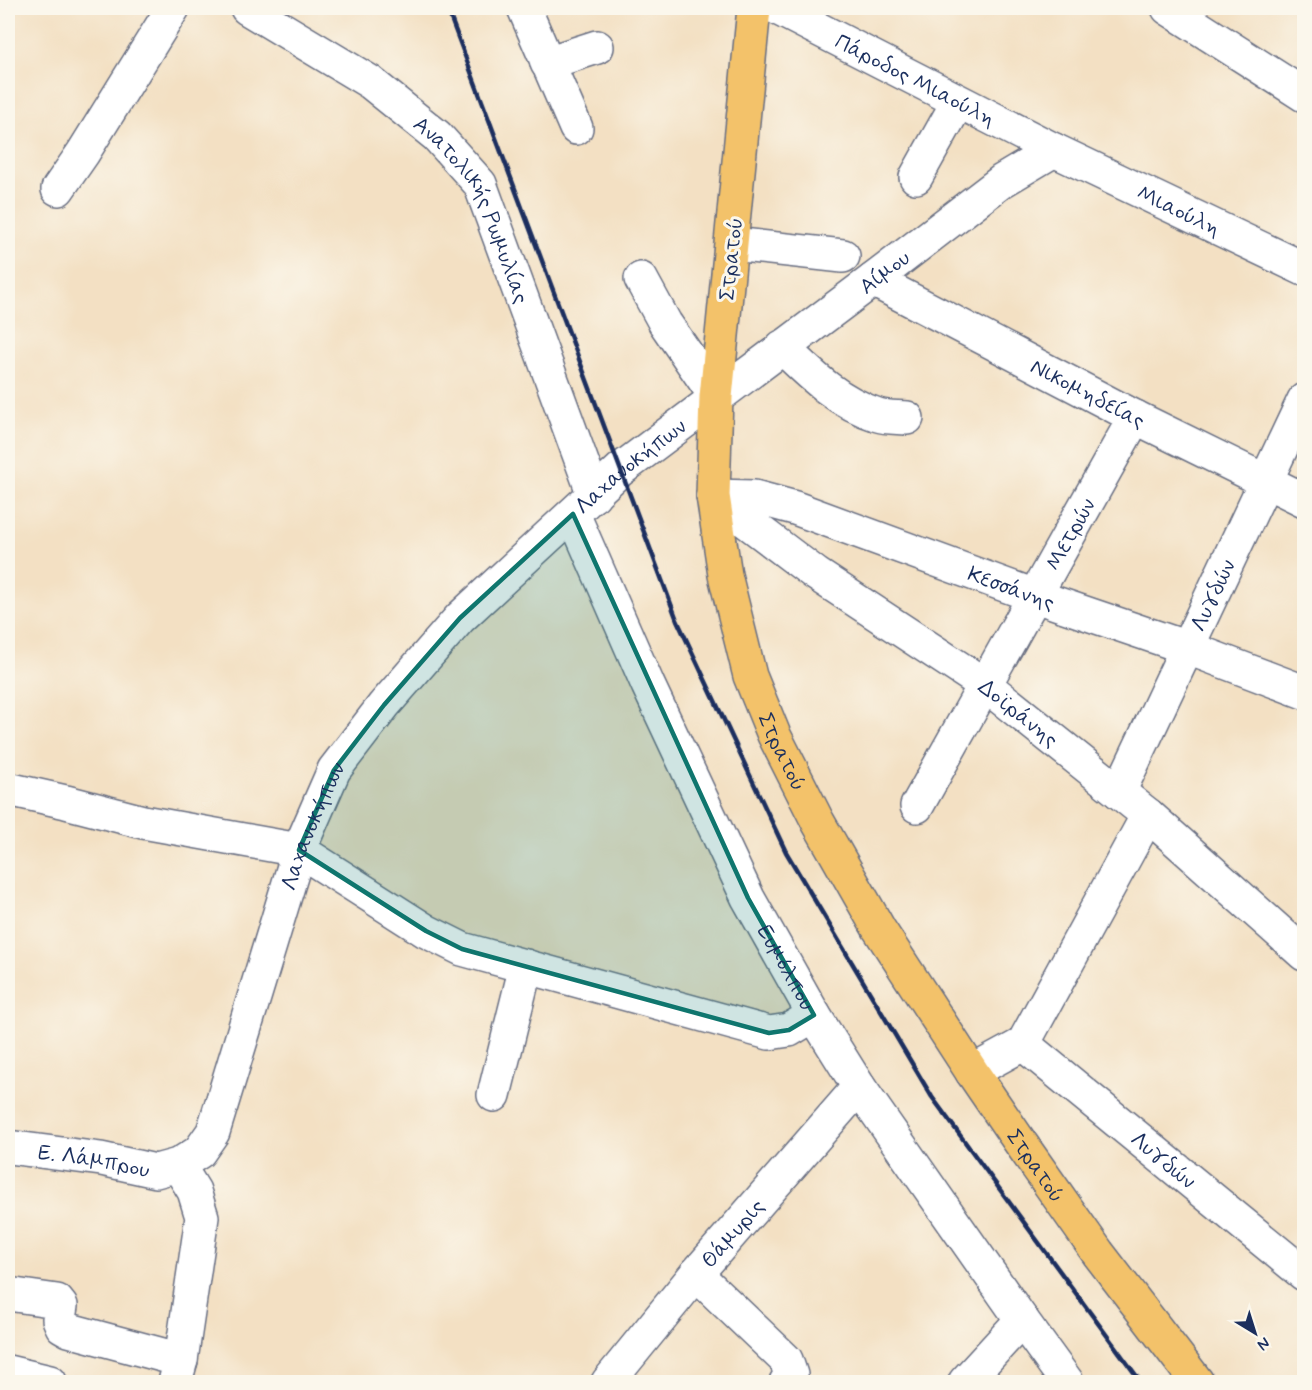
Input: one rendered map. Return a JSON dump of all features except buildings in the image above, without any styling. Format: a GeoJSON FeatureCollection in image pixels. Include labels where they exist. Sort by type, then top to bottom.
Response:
{"type":"FeatureCollection","features":[{"type":"Feature","properties":{"kind":"main road","name":"Στρατού"},"geometry":{"type":"LineString","coordinates":[[754,8],[716,397],[713,496],[726,575],[750,676],[774,735],[818,822],[879,929],[1022,1145],[1092,1244],[1197,1383]]}},
{"type":"Feature","properties":{"kind":"street"},"geometry":{"type":"LineString","coordinates":[[58,189],[173,8]]}},
{"type":"Feature","properties":{"kind":"street","name":"Ανατολικής Ρωμυλίας"},"geometry":{"type":"LineString","coordinates":[[248,8],[370,82],[437,136],[480,184],[583,505]]}},
{"type":"Feature","properties":{"kind":"street"},"geometry":{"type":"LineString","coordinates":[[524,8],[576,128]]}},
{"type":"Feature","properties":{"kind":"street","name":"Πάροδος Μιαούλη"},"geometry":{"type":"LineString","coordinates":[[777,8],[1054,150]]}},
{"type":"Feature","properties":{"kind":"street"},"geometry":{"type":"LineString","coordinates":[[1168,8],[1305,95]]}},
{"type":"Feature","properties":{"kind":"street"},"geometry":{"type":"LineString","coordinates":[[547,63],[597,47]]}},
{"type":"Feature","properties":{"kind":"street"},"geometry":{"type":"LineString","coordinates":[[915,177],[958,102]]}},
{"type":"Feature","properties":{"kind":"street","name":"Μιαούλη"},"geometry":{"type":"LineString","coordinates":[[1054,150],[1305,269]]}},
{"type":"Feature","properties":{"kind":"street","name":"Αίμου"},"geometry":{"type":"LineString","coordinates":[[716,397],[1002,181],[1054,150]]}},
{"type":"Feature","properties":{"kind":"street"},"geometry":{"type":"LineString","coordinates":[[732,244],[843,256]]}},
{"type":"Feature","properties":{"kind":"street"},"geometry":{"type":"LineString","coordinates":[[641,279],[665,323],[716,397]]}},
{"type":"Feature","properties":{"kind":"street","name":"Νικομηδείας"},"geometry":{"type":"LineString","coordinates":[[873,280],[1135,417],[1305,500]]}},
{"type":"Feature","properties":{"kind":"street"},"geometry":{"type":"LineString","coordinates":[[782,347],[837,397],[880,416],[907,418]]}},
{"type":"Feature","properties":{"kind":"street","name":"Λαχανοκήπων"},"geometry":{"type":"LineString","coordinates":[[178,1165],[199,1152],[213,1132],[299,850],[334,770],[384,705],[460,618],[620,470],[716,397]]}},
{"type":"Feature","properties":{"kind":"street","name":"Λυγδών"},"geometry":{"type":"LineString","coordinates":[[1119,792],[1305,400]]}},
{"type":"Feature","properties":{"kind":"street","name":"Μετρών"},"geometry":{"type":"LineString","coordinates":[[917,806],[1135,417]]}},
{"type":"Feature","properties":{"kind":"street","name":"Κεσσάνης"},"geometry":{"type":"LineString","coordinates":[[713,496],[754,497],[795,508],[1035,596],[1188,648],[1305,693]]}},
{"type":"Feature","properties":{"kind":"street","name":"Δοϊράνης"},"geometry":{"type":"LineString","coordinates":[[713,496],[816,574],[985,685],[1148,815],[1303,948]]}},
{"type":"Feature","properties":{"kind":"street","name":"Ευμόλπου"},"geometry":{"type":"LineString","coordinates":[[583,505],[648,685],[748,898],[814,1015],[859,1087],[1067,1383]]}},
{"type":"Feature","properties":{"kind":"street"},"geometry":{"type":"LineString","coordinates":[[8,789],[143,822],[299,850],[426,932],[462,949],[769,1033],[789,1030],[814,1015]]}},
{"type":"Feature","properties":{"kind":"street"},"geometry":{"type":"LineString","coordinates":[[972,1072],[1023,1044],[1148,815]]}},
{"type":"Feature","properties":{"kind":"street"},"geometry":{"type":"LineString","coordinates":[[494,1095],[526,966]]}},
{"type":"Feature","properties":{"kind":"street","name":"Λυγδών"},"geometry":{"type":"LineString","coordinates":[[1023,1044],[1305,1274]]}},
{"type":"Feature","properties":{"kind":"street","name":"Θάμυρις"},"geometry":{"type":"LineString","coordinates":[[608,1383],[696,1274],[859,1087]]}},
{"type":"Feature","properties":{"kind":"street","name":"Ε. Λάμπρου"},"geometry":{"type":"LineString","coordinates":[[10,1152],[101,1159],[156,1171],[178,1165]]}},
{"type":"Feature","properties":{"kind":"street"},"geometry":{"type":"LineString","coordinates":[[8,1293],[57,1301],[61,1306],[59,1319],[62,1326],[178,1371],[202,1217],[194,1191],[178,1165]]}},
{"type":"Feature","properties":{"kind":"street"},"geometry":{"type":"LineString","coordinates":[[696,1274],[786,1360],[791,1375],[786,1383]]}},
{"type":"Feature","properties":{"kind":"street"},"geometry":{"type":"LineString","coordinates":[[964,1383],[1022,1320]]}},
{"type":"Feature","properties":{"kind":"street"},"geometry":{"type":"LineString","coordinates":[[8,1372],[50,1383]]}},
{"type":"Feature","properties":{"kind":"highlighted area"},"geometry":{"type":"Polygon","coordinates":[[[573,514],[748,898],[814,1015],[789,1030],[769,1033],[462,949],[426,931],[299,850],[334,770],[384,705],[460,618],[573,514]]]}},
{"type":"Feature","properties":{"kind":"railway"},"geometry":{"type":"LineString","coordinates":[[447,8],[677,620],[786,852],[932,1097],[1141,1382]]}}]}
